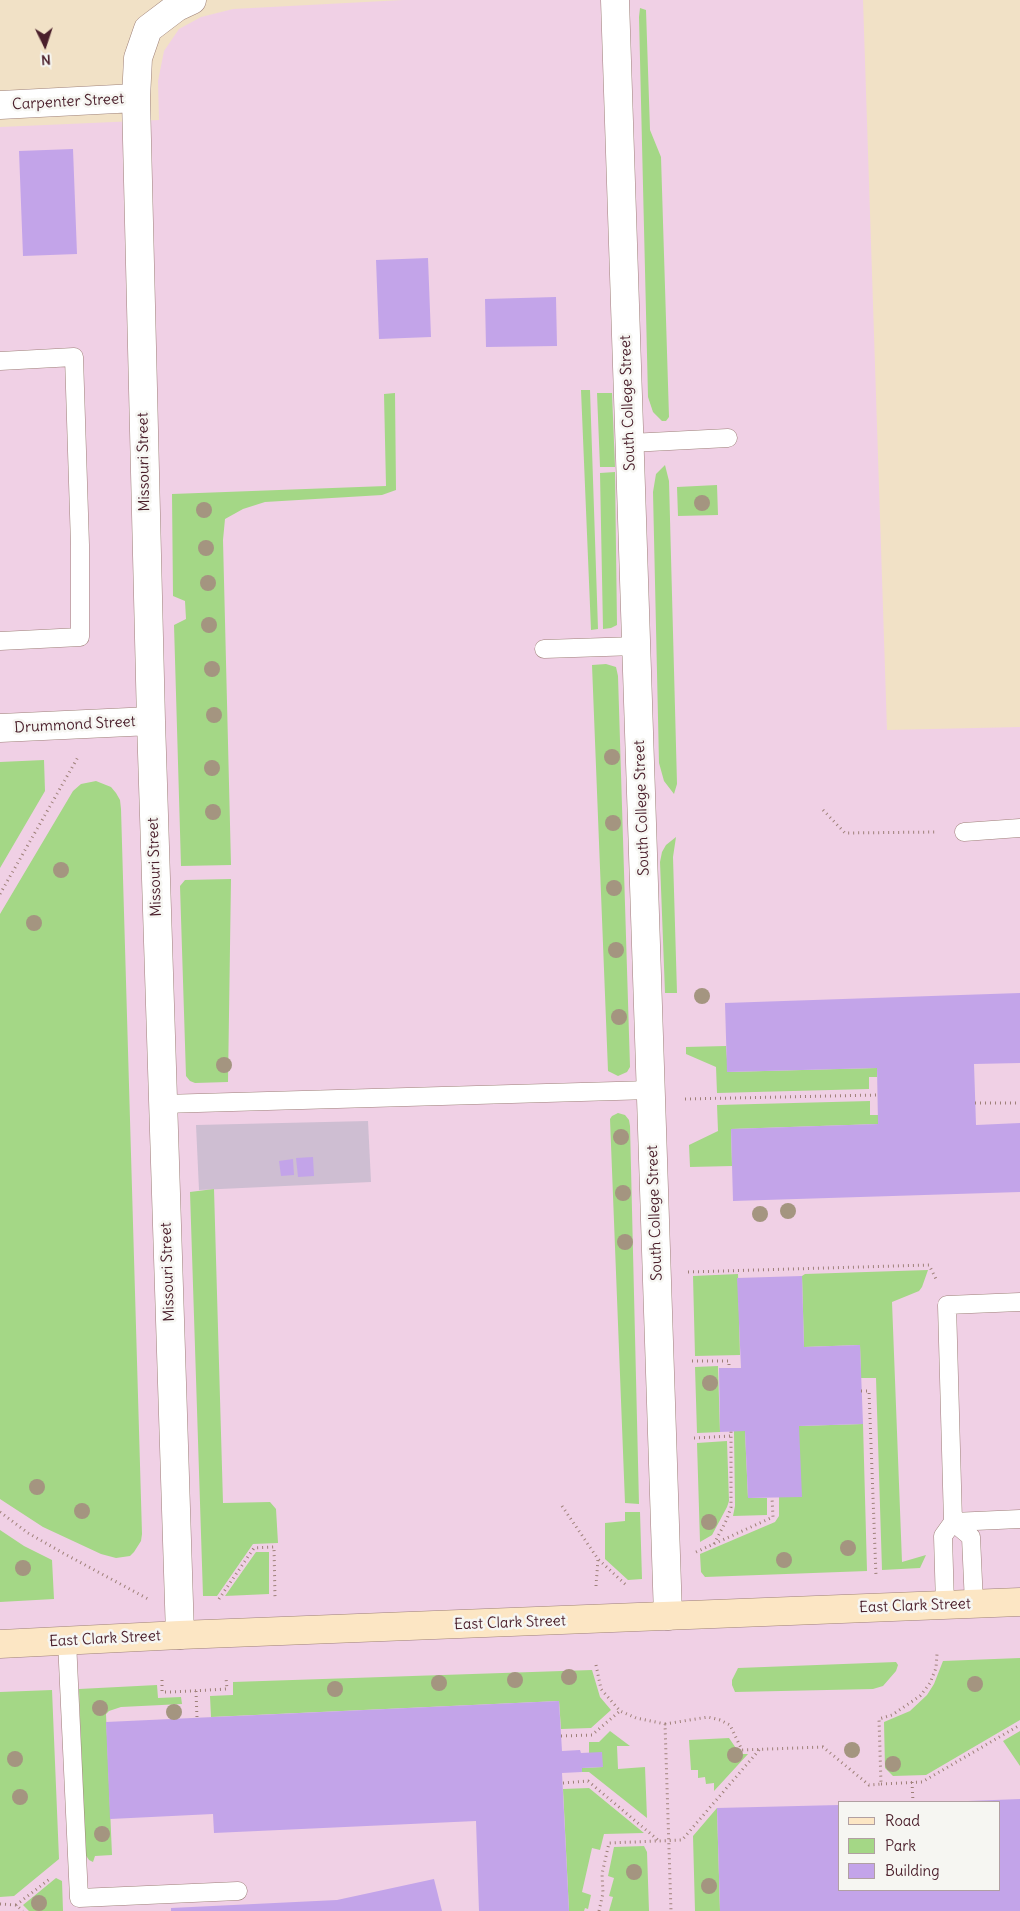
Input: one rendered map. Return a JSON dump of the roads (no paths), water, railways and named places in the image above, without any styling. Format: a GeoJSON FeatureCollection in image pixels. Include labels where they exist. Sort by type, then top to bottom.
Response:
{"type":"FeatureCollection","features":[{"type":"Feature","properties":{"kind":"street","name":"Missouri Street"},"geometry":{"type":"LineString","coordinates":[[180,1635],[150,721],[136,98],[138,58],[148,29],[177,7],[192,0]]}},
{"type":"Feature","properties":{"kind":"street","name":"South College Street"},"geometry":{"type":"LineString","coordinates":[[615,0],[668,1616]]}},
{"type":"Feature","properties":{"kind":"street","name":"Carpenter Street"},"geometry":{"type":"LineString","coordinates":[[0,105],[136,98]]}},
{"type":"Feature","properties":{"kind":"street","name":"Drummond Street"},"geometry":{"type":"LineString","coordinates":[[0,728],[150,721]]}},
{"type":"Feature","properties":{"kind":"street","name":"East Clark Street"},"geometry":{"type":"LineString","coordinates":[[0,1644],[180,1635],[1020,1602]]}},
{"type":"Feature","properties":{"kind":"lane"},"geometry":{"type":"LineString","coordinates":[[0,360],[74,357],[80,545],[80,638],[0,641]]}},
{"type":"Feature","properties":{"kind":"lane"},"geometry":{"type":"LineString","coordinates":[[630,443],[728,438]]}},
{"type":"Feature","properties":{"kind":"lane"},"geometry":{"type":"LineString","coordinates":[[544,650],[636,646]]}},
{"type":"Feature","properties":{"kind":"lane"},"geometry":{"type":"LineString","coordinates":[[964,832],[1020,828]]}},
{"type":"Feature","properties":{"kind":"lane"},"geometry":{"type":"LineString","coordinates":[[163,1104],[651,1090]]}},
{"type":"Feature","properties":{"kind":"lane"},"geometry":{"type":"LineString","coordinates":[[946,1606],[943,1536],[953,1522],[947,1305],[1020,1302]]}},
{"type":"Feature","properties":{"kind":"lane"},"geometry":{"type":"LineString","coordinates":[[953,1522],[1020,1519]]}},
{"type":"Feature","properties":{"kind":"lane"},"geometry":{"type":"LineString","coordinates":[[953,1522],[971,1537],[974,1604]]}},
{"type":"Feature","properties":{"kind":"lane"},"geometry":{"type":"LineString","coordinates":[[67,1641],[80,1898],[238,1891]]}}]}
